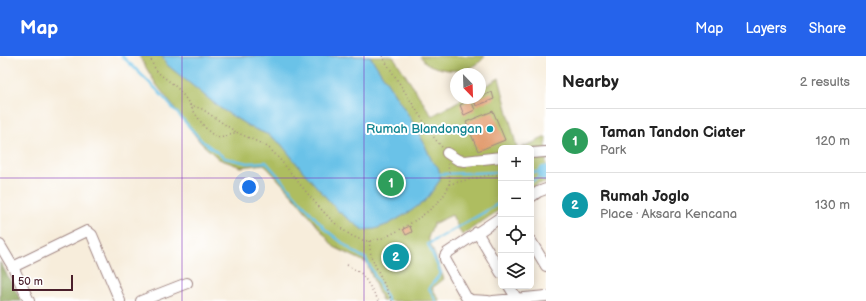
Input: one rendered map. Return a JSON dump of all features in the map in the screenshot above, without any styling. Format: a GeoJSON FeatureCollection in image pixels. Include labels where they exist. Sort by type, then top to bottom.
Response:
{"type":"FeatureCollection","features":[{"type":"Feature","properties":{"kind":"street"},"geometry":{"type":"LineString","coordinates":[[534,153],[546,152]]}},
{"type":"Feature","properties":{"kind":"street"},"geometry":{"type":"LineString","coordinates":[[447,153],[458,160],[465,161],[498,157]]}},
{"type":"Feature","properties":{"kind":"street"},"geometry":{"type":"LineString","coordinates":[[534,195],[546,189]]}},
{"type":"Feature","properties":{"kind":"street"},"geometry":{"type":"LineString","coordinates":[[488,301],[471,300],[466,297],[445,259],[445,256],[447,253],[498,219]]}},
{"type":"Feature","properties":{"kind":"street"},"geometry":{"type":"LineString","coordinates":[[13,267],[71,238],[88,232],[92,234],[120,301]]}},
{"type":"Feature","properties":{"kind":"street"},"geometry":{"type":"LineString","coordinates":[[477,232],[498,268]]}},
{"type":"Feature","properties":{"kind":"street"},"geometry":{"type":"LineString","coordinates":[[0,245],[13,267],[29,301]]}},
{"type":"Feature","properties":{"kind":"street"},"geometry":{"type":"LineString","coordinates":[[534,246],[546,266]]}},
{"type":"Feature","properties":{"kind":"street"},"geometry":{"type":"LineString","coordinates":[[141,301],[187,283]]}},
{"type":"Feature","properties":{"kind":"street"},"geometry":{"type":"LineString","coordinates":[[511,289],[517,299]]}},
{"type":"Feature","properties":{"kind":"street"},"geometry":{"type":"LineString","coordinates":[[493,301],[546,296]]}},
{"type":"Feature","properties":{"kind":"path"},"geometry":{"type":"LineString","coordinates":[[150,56],[152,64],[158,74],[178,89],[206,128],[216,137],[224,137],[236,132]]}},
{"type":"Feature","properties":{"kind":"path"},"geometry":{"type":"LineString","coordinates":[[190,105],[202,109],[236,132],[268,148],[330,219],[337,225],[361,240],[378,240],[426,213],[439,201],[447,190],[449,184],[447,153],[435,139],[382,56]]}},
{"type":"Feature","properties":{"kind":"path"},"geometry":{"type":"LineString","coordinates":[[449,184],[490,175],[498,175]]}},
{"type":"Feature","properties":{"kind":"path"},"geometry":{"type":"LineString","coordinates":[[369,241],[371,256],[392,301]]}},
{"type":"Feature","properties":{"kind":"path"},"geometry":{"type":"LineString","coordinates":[[347,265],[362,274],[379,301]]}},
{"type":"Feature","properties":{"kind":"green space"},"geometry":{"type":"Polygon","coordinates":[[[139,56],[393,56],[432,116],[453,104],[486,104],[486,86],[499,78],[516,145],[498,145],[498,211],[462,235],[452,215],[433,224],[428,238],[444,279],[432,288],[440,301],[382,301],[367,263],[334,247],[295,198],[264,164],[241,167],[219,159],[201,143],[156,84],[139,56]]]}},
{"type":"Feature","properties":{"kind":"green space"},"geometry":{"type":"Polygon","coordinates":[[[420,56],[485,56],[469,68],[450,68],[449,70],[426,63],[420,56]]]}},
{"type":"Feature","properties":{"kind":"green space"},"geometry":{"type":"Polygon","coordinates":[[[546,137],[546,183],[538,184],[534,187],[534,145],[528,145],[546,137]]]}},
{"type":"Feature","properties":{"kind":"green space"},"geometry":{"type":"Polygon","coordinates":[[[0,262],[19,297],[21,301],[0,301],[0,262]]]}},
{"type":"Feature","properties":{"kind":"water"},"geometry":{"type":"Polygon","coordinates":[[[162,56],[370,56],[409,116],[432,161],[438,167],[440,180],[426,200],[411,211],[389,224],[375,229],[363,230],[338,211],[281,144],[269,135],[250,127],[220,108],[166,64],[162,56]]]}},
{"type":"Feature","properties":{"kind":"building"},"geometry":{"type":"Polygon","coordinates":[[[492,92],[494,99],[486,102],[486,94],[492,92]]]}},
{"type":"Feature","properties":{"kind":"building"},"geometry":{"type":"Polygon","coordinates":[[[473,104],[475,110],[464,115],[460,105],[473,104]]]}},
{"type":"Feature","properties":{"kind":"building","name":"Rumah Blandongan"},"geometry":{"type":"Polygon","coordinates":[[[493,111],[505,140],[478,151],[466,122],[493,111]]]}},
{"type":"Feature","properties":{"kind":"building"},"geometry":{"type":"Polygon","coordinates":[[[410,226],[412,232],[406,235],[403,229],[410,226]]]}},
{"type":"Feature","properties":{"kind":"building"},"geometry":{"type":"Polygon","coordinates":[[[400,246],[407,258],[392,267],[385,255],[400,246]]]}},
{"type":"Feature","properties":{"kind":"waterway"},"geometry":{"type":"LineString","coordinates":[[122,56],[156,89],[202,141],[225,158],[248,163],[266,162],[326,230],[354,252],[366,259],[388,301]]}},
{"type":"Feature","properties":{"kind":"waterway"},"geometry":{"type":"LineString","coordinates":[[440,174],[498,172]]}},
{"type":"Feature","properties":{"kind":"waterway"},"geometry":{"type":"LineString","coordinates":[[534,172],[545,173]]}},
{"type":"Feature","properties":{"kind":"waterway"},"geometry":{"type":"LineString","coordinates":[[533,181],[545,173]]}},
{"type":"Feature","properties":{"kind":"waterway"},"geometry":{"type":"LineString","coordinates":[[436,301],[429,288],[441,273],[428,244],[498,204]]}},
{"type":"Feature","properties":{"kind":"place","name":"Rumah Blandongan"},"geometry":{"type":"Point","coordinates":[490,129]}},
{"type":"Feature","properties":{"kind":"place","name":"Taman Tandon Ciater"},"geometry":{"type":"Point","coordinates":[391,183]}},
{"type":"Feature","properties":{"kind":"place","name":"Rumah Joglo"},"geometry":{"type":"Point","coordinates":[396,257]}}]}
